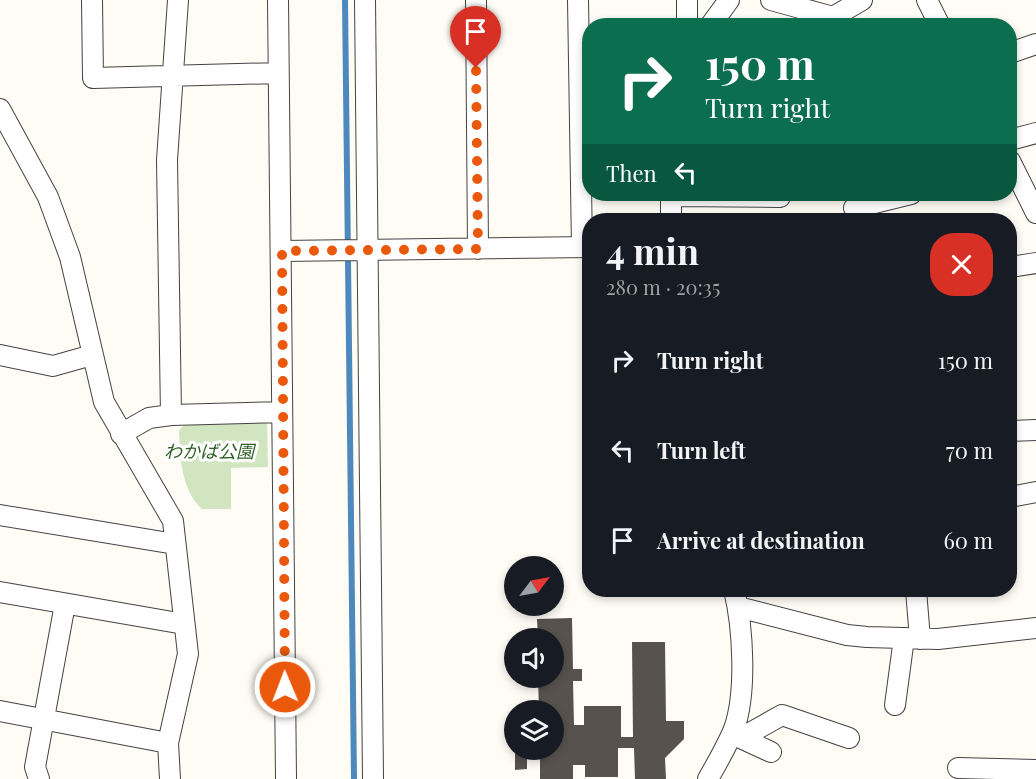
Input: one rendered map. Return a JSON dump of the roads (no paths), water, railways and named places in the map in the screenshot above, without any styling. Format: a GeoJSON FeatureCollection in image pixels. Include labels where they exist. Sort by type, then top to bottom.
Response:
{"type":"FeatureCollection","features":[{"type":"Feature","properties":{"kind":"street"},"geometry":{"type":"LineString","coordinates":[[92,0],[93,78],[278,74]]}},
{"type":"Feature","properties":{"kind":"street"},"geometry":{"type":"LineString","coordinates":[[171,415],[167,160],[178,0]]}},
{"type":"Feature","properties":{"kind":"street"},"geometry":{"type":"LineString","coordinates":[[278,0],[286,779]]}},
{"type":"Feature","properties":{"kind":"street"},"geometry":{"type":"LineString","coordinates":[[365,0],[365,250],[373,779]]}},
{"type":"Feature","properties":{"kind":"street"},"geometry":{"type":"LineString","coordinates":[[476,0],[478,249]]}},
{"type":"Feature","properties":{"kind":"street"},"geometry":{"type":"LineString","coordinates":[[578,0],[582,124]]}},
{"type":"Feature","properties":{"kind":"street"},"geometry":{"type":"LineString","coordinates":[[687,0],[687,18]]}},
{"type":"Feature","properties":{"kind":"street"},"geometry":{"type":"LineString","coordinates":[[716,18],[729,0]]}},
{"type":"Feature","properties":{"kind":"street"},"geometry":{"type":"LineString","coordinates":[[771,0],[833,17],[862,0]]}},
{"type":"Feature","properties":{"kind":"street"},"geometry":{"type":"LineString","coordinates":[[927,0],[936,18]]}},
{"type":"Feature","properties":{"kind":"street"},"geometry":{"type":"LineString","coordinates":[[1017,51],[1036,44]]}},
{"type":"Feature","properties":{"kind":"street"},"geometry":{"type":"LineString","coordinates":[[0,109],[6,133],[48,197],[70,257],[104,402],[173,521],[188,654],[168,743],[170,779]]}},
{"type":"Feature","properties":{"kind":"street"},"geometry":{"type":"LineString","coordinates":[[1017,138],[1036,133]]}},
{"type":"Feature","properties":{"kind":"street"},"geometry":{"type":"LineString","coordinates":[[1017,177],[1036,213]]}},
{"type":"Feature","properties":{"kind":"street"},"geometry":{"type":"LineString","coordinates":[[854,208],[882,201]]}},
{"type":"Feature","properties":{"kind":"street"},"geometry":{"type":"LineString","coordinates":[[282,251],[582,247]]}},
{"type":"Feature","properties":{"kind":"street"},"geometry":{"type":"LineString","coordinates":[[1017,266],[1036,263]]}},
{"type":"Feature","properties":{"kind":"street"},"geometry":{"type":"LineString","coordinates":[[2,350],[53,366],[92,355]]}},
{"type":"Feature","properties":{"kind":"street"},"geometry":{"type":"LineString","coordinates":[[121,434],[149,418],[171,415],[282,412]]}},
{"type":"Feature","properties":{"kind":"street"},"geometry":{"type":"LineString","coordinates":[[1017,431],[1036,430]]}},
{"type":"Feature","properties":{"kind":"street"},"geometry":{"type":"LineString","coordinates":[[1017,496],[1036,492]]}},
{"type":"Feature","properties":{"kind":"street"},"geometry":{"type":"LineString","coordinates":[[0,515],[175,544]]}},
{"type":"Feature","properties":{"kind":"street"},"geometry":{"type":"LineString","coordinates":[[0,592],[184,624]]}},
{"type":"Feature","properties":{"kind":"street"},"geometry":{"type":"LineString","coordinates":[[895,705],[912,638],[915,597]]}},
{"type":"Feature","properties":{"kind":"street"},"geometry":{"type":"LineString","coordinates":[[708,779],[736,736],[741,704],[736,598],[847,635],[938,639],[1036,628]]}},
{"type":"Feature","properties":{"kind":"street"},"geometry":{"type":"LineString","coordinates":[[39,779],[35,767],[65,604]]}},
{"type":"Feature","properties":{"kind":"street"},"geometry":{"type":"LineString","coordinates":[[0,711],[168,743]]}},
{"type":"Feature","properties":{"kind":"street"},"geometry":{"type":"LineString","coordinates":[[736,736],[782,714],[849,738]]}},
{"type":"Feature","properties":{"kind":"street"},"geometry":{"type":"LineString","coordinates":[[736,736],[771,752]]}},
{"type":"Feature","properties":{"kind":"street"},"geometry":{"type":"LineString","coordinates":[[958,768],[1036,770]]}},
{"type":"Feature","properties":{"kind":"waterway"},"geometry":{"type":"LineString","coordinates":[[345,0],[354,779]]}},
{"type":"Feature","properties":{"kind":"park label","name":"わかば公園"},"geometry":{"type":"Point","coordinates":[209,451]}}]}
